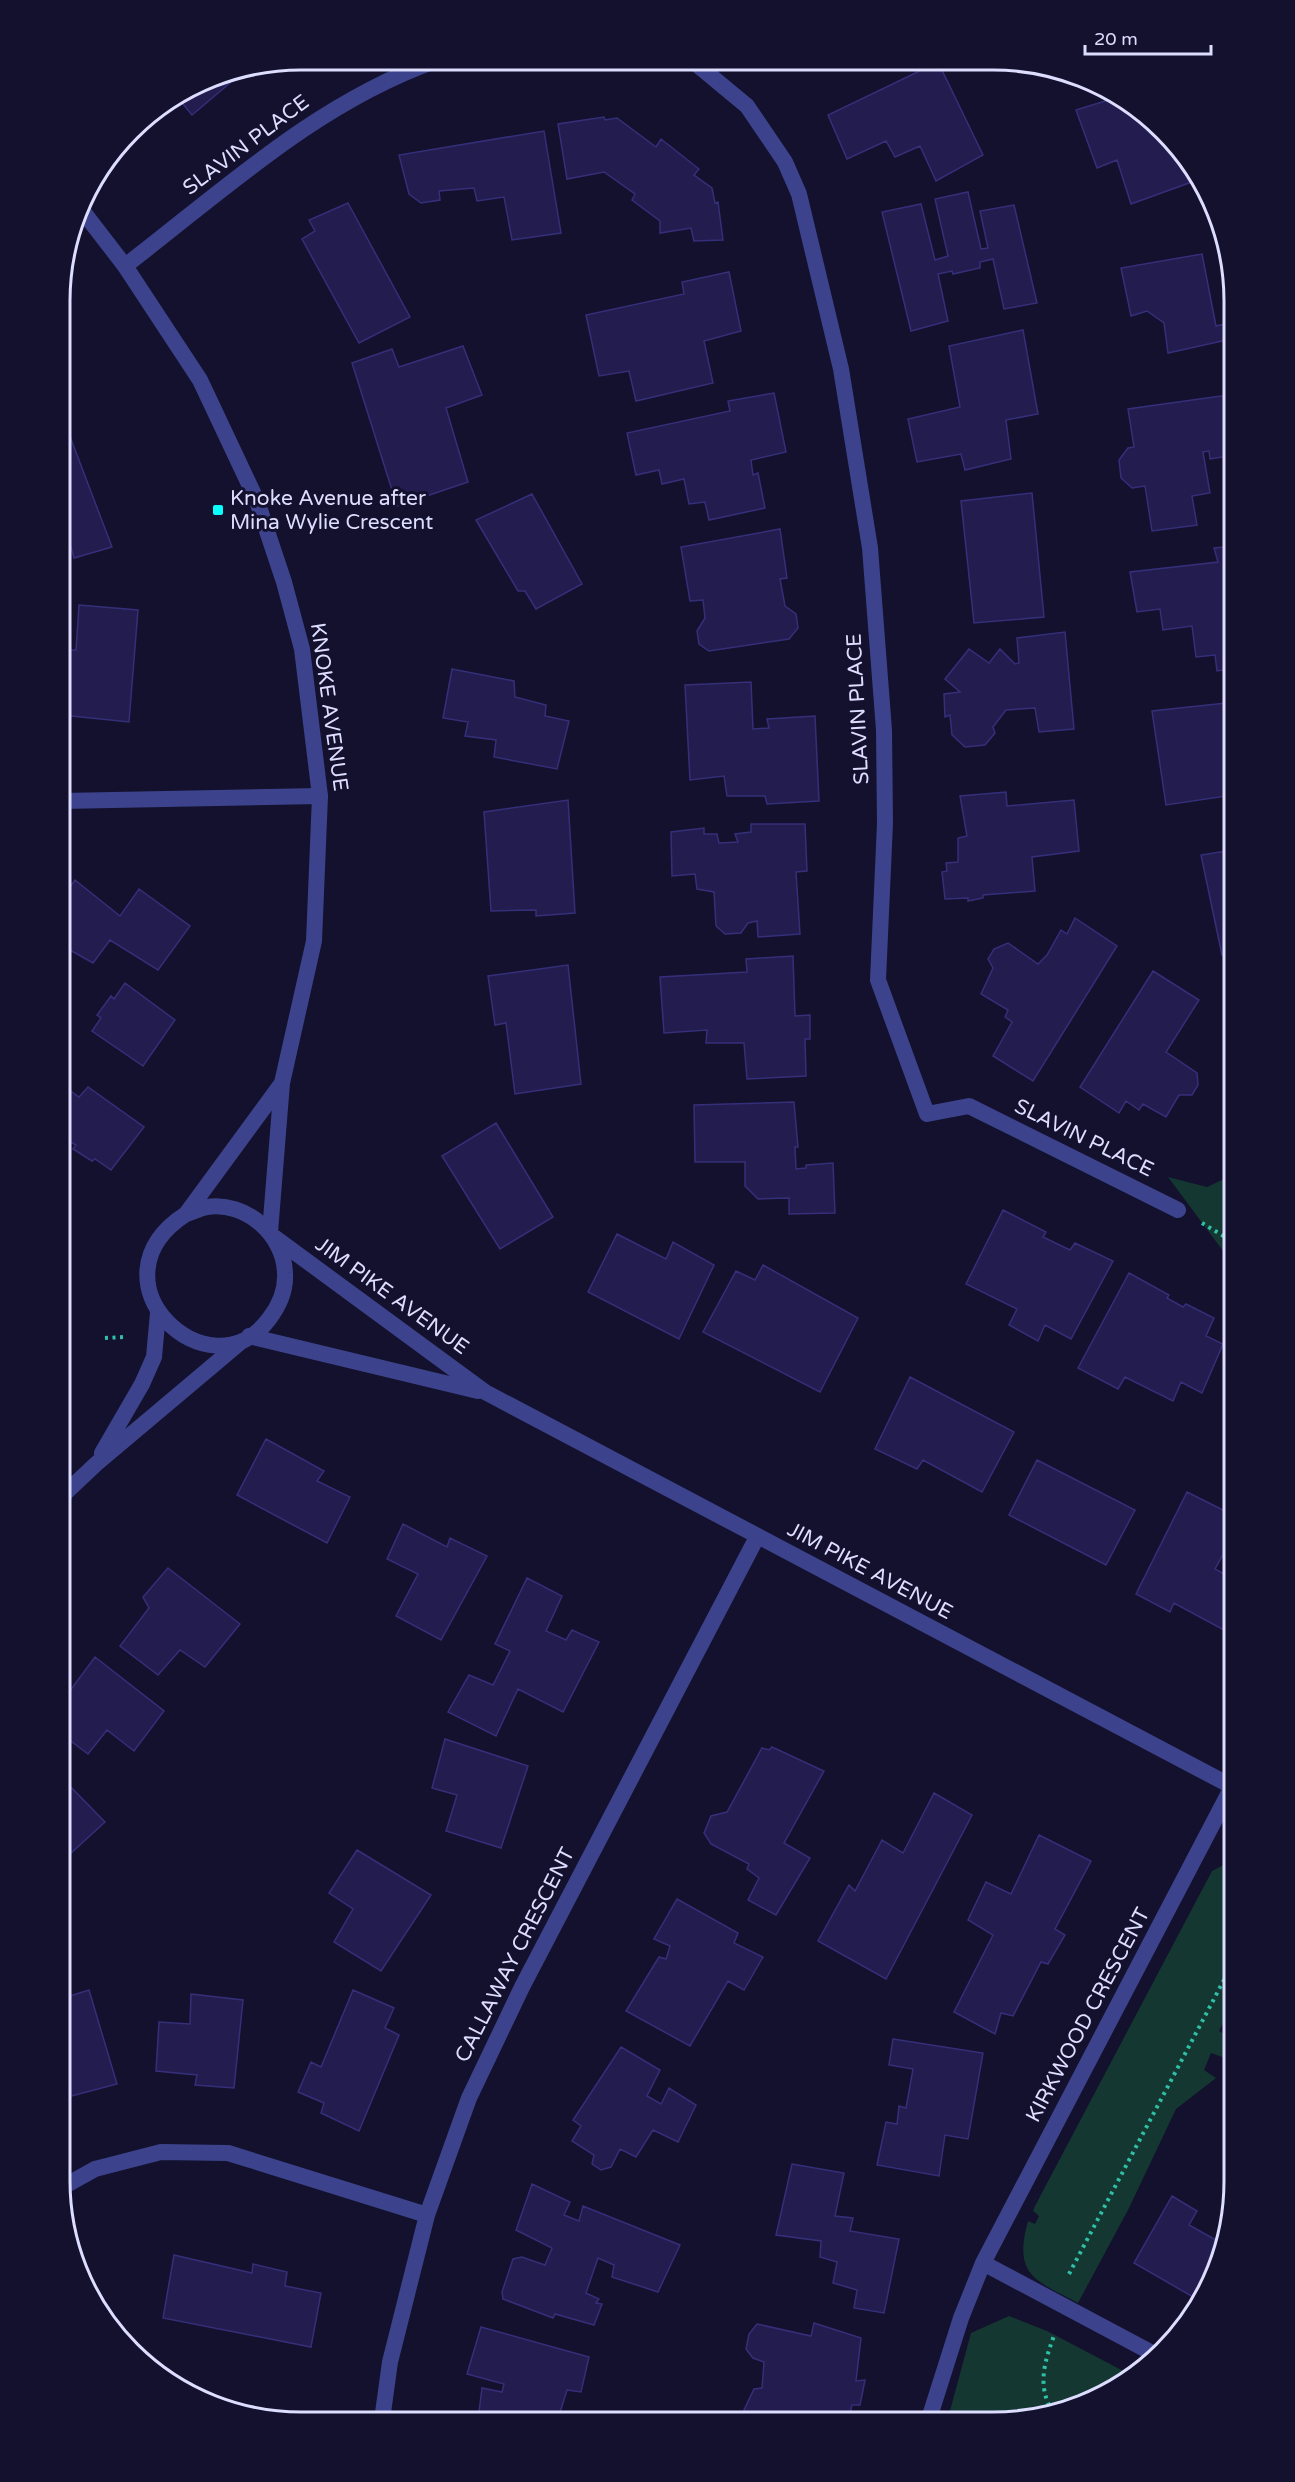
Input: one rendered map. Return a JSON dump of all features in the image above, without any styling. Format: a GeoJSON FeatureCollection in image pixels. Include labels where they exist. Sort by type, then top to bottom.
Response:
{"type":"FeatureCollection","features":[{"type":"Feature","properties":{"kind":"street","name":"SLAVIN PLACE"},"geometry":{"type":"LineString","coordinates":[[125,266],[323,114],[410,70]]}},
{"type":"Feature","properties":{"kind":"street","name":"SLAVIN PLACE"},"geometry":{"type":"LineString","coordinates":[[704,70],[747,106],[784,162],[799,195],[842,369],[870,548],[884,730],[885,823],[878,980],[927,1114],[969,1106],[1178,1210]]}},
{"type":"Feature","properties":{"kind":"street","name":"KNOKE AVENUE"},"geometry":{"type":"LineString","coordinates":[[87,216],[125,266],[200,380],[257,501],[284,582],[302,650],[320,796],[314,941],[282,1083],[272,1235]]}},
{"type":"Feature","properties":{"kind":"street"},"geometry":{"type":"LineString","coordinates":[[70,801],[320,796]]}},
{"type":"Feature","properties":{"kind":"street","name":"KNOKE AVENUE"},"geometry":{"type":"LineString","coordinates":[[186,1214],[282,1083]]}},
{"type":"Feature","properties":{"kind":"street"},"geometry":{"type":"LineString","coordinates":[[70,1489],[246,1338],[265,1325],[276,1310],[283,1292],[285,1273],[282,1254],[272,1235],[252,1217],[231,1209],[208,1207],[186,1214],[170,1224],[157,1239],[149,1257],[147,1276],[149,1296],[168,1326],[195,1342],[211,1345],[246,1338]]}},
{"type":"Feature","properties":{"kind":"street","name":"JIM PIKE AVENUE"},"geometry":{"type":"LineString","coordinates":[[272,1235],[485,1392],[1224,1782]]}},
{"type":"Feature","properties":{"kind":"street"},"geometry":{"type":"LineString","coordinates":[[96,1464],[142,1384],[154,1356],[158,1313]]}},
{"type":"Feature","properties":{"kind":"street","name":"JIM PIKE AVENUE"},"geometry":{"type":"LineString","coordinates":[[246,1338],[485,1392]]}},
{"type":"Feature","properties":{"kind":"street","name":"CALLAWAY CRESCENT"},"geometry":{"type":"LineString","coordinates":[[383,2412],[390,2362],[427,2215],[469,2098],[522,1987],[757,1537]]}},
{"type":"Feature","properties":{"kind":"street","name":"KIRKWOOD CRESCENT"},"geometry":{"type":"LineString","coordinates":[[931,2412],[961,2318],[983,2264],[1224,1804]]}},
{"type":"Feature","properties":{"kind":"street"},"geometry":{"type":"LineString","coordinates":[[70,2183],[95,2169],[161,2152],[228,2153],[427,2215]]}},
{"type":"Feature","properties":{"kind":"street"},"geometry":{"type":"LineString","coordinates":[[983,2264],[1149,2351]]}},
{"type":"Feature","properties":{"kind":"path"},"geometry":{"type":"LineString","coordinates":[[1178,1210],[1224,1237]]}},
{"type":"Feature","properties":{"kind":"path"},"geometry":{"type":"LineString","coordinates":[[105,1338],[136,1336]]}},
{"type":"Feature","properties":{"kind":"path"},"geometry":{"type":"LineString","coordinates":[[1050,2405],[1042,2386],[1044,2362],[1059,2320],[1059,2303],[1064,2285],[1224,1978]]}},
{"type":"Feature","properties":{"kind":"green space"},"geometry":{"type":"Polygon","coordinates":[[[1168,1177],[1207,1187],[1224,1179],[1224,1252],[1168,1177]]]}},
{"type":"Feature","properties":{"kind":"green space"},"geometry":{"type":"Polygon","coordinates":[[[1224,1865],[1224,2021],[1219,2031],[1224,2034],[1224,2058],[1211,2053],[1204,2070],[1216,2078],[1176,2109],[1129,2208],[1078,2303],[1050,2288],[1031,2274],[1023,2254],[1028,2221],[1035,2224],[1039,2216],[1033,2211],[1035,2206],[1212,1871],[1224,1865]]]}},
{"type":"Feature","properties":{"kind":"green space"},"geometry":{"type":"Polygon","coordinates":[[[1009,2316],[1047,2331],[1124,2371],[1096,2388],[1053,2404],[1024,2410],[950,2412],[971,2333],[1009,2316]]]}},
{"type":"Feature","properties":{"kind":"building"},"geometry":{"type":"Polygon","coordinates":[[[922,70],[942,70],[983,155],[936,181],[920,146],[895,157],[886,141],[847,159],[828,115],[922,70]]]}},
{"type":"Feature","properties":{"kind":"building"},"geometry":{"type":"Polygon","coordinates":[[[229,82],[230,83],[192,115],[182,103],[229,82]]]}},
{"type":"Feature","properties":{"kind":"building"},"geometry":{"type":"Polygon","coordinates":[[[1108,100],[1122,109],[1157,138],[1192,182],[1131,204],[1117,160],[1097,168],[1076,110],[1108,100]]]}},
{"type":"Feature","properties":{"kind":"building"},"geometry":{"type":"Polygon","coordinates":[[[604,117],[605,120],[617,118],[656,147],[661,139],[699,169],[694,175],[712,188],[715,203],[718,202],[723,240],[694,241],[691,228],[660,233],[660,221],[632,200],[635,194],[604,172],[567,179],[558,124],[604,117]]]}},
{"type":"Feature","properties":{"kind":"building"},"geometry":{"type":"Polygon","coordinates":[[[544,131],[561,233],[512,240],[504,197],[477,201],[474,188],[439,191],[440,200],[421,203],[409,194],[399,155],[544,131]]]}},
{"type":"Feature","properties":{"kind":"building"},"geometry":{"type":"Polygon","coordinates":[[[968,192],[981,249],[988,248],[980,211],[1014,205],[1037,303],[1004,309],[993,259],[980,262],[980,268],[953,274],[952,271],[938,274],[948,321],[911,331],[882,212],[921,204],[935,260],[948,256],[935,199],[968,192]]]}},
{"type":"Feature","properties":{"kind":"building"},"geometry":{"type":"Polygon","coordinates":[[[348,203],[410,317],[359,343],[302,239],[315,231],[309,220],[348,203]]]}},
{"type":"Feature","properties":{"kind":"building"},"geometry":{"type":"Polygon","coordinates":[[[1202,254],[1216,326],[1224,324],[1224,341],[1168,353],[1164,323],[1147,311],[1131,316],[1121,268],[1202,254]]]}},
{"type":"Feature","properties":{"kind":"building"},"geometry":{"type":"Polygon","coordinates":[[[729,272],[741,331],[704,341],[713,383],[636,401],[629,371],[599,376],[586,315],[684,294],[682,282],[729,272]]]}},
{"type":"Feature","properties":{"kind":"building"},"geometry":{"type":"Polygon","coordinates":[[[1023,330],[1038,414],[1006,420],[1011,459],[965,470],[961,454],[917,462],[908,419],[960,407],[949,346],[1023,330]]]}},
{"type":"Feature","properties":{"kind":"building"},"geometry":{"type":"Polygon","coordinates":[[[463,346],[482,395],[446,408],[468,482],[397,506],[352,363],[392,349],[399,367],[463,346]]]}},
{"type":"Feature","properties":{"kind":"building"},"geometry":{"type":"Polygon","coordinates":[[[774,393],[786,452],[751,460],[753,475],[758,473],[765,508],[709,520],[705,502],[689,504],[684,479],[662,484],[659,470],[636,475],[627,433],[730,411],[728,401],[774,393]]]}},
{"type":"Feature","properties":{"kind":"building"},"geometry":{"type":"Polygon","coordinates":[[[1224,396],[1224,457],[1210,459],[1209,451],[1203,452],[1210,493],[1192,496],[1197,525],[1152,531],[1145,486],[1132,488],[1121,478],[1119,460],[1128,448],[1134,447],[1128,409],[1224,396]]]}},
{"type":"Feature","properties":{"kind":"building"},"geometry":{"type":"Polygon","coordinates":[[[70,437],[112,547],[74,558],[71,547],[70,437]]]}},
{"type":"Feature","properties":{"kind":"building"},"geometry":{"type":"Polygon","coordinates":[[[1032,493],[1044,617],[974,623],[961,501],[1032,493]]]}},
{"type":"Feature","properties":{"kind":"building"},"geometry":{"type":"Polygon","coordinates":[[[532,494],[582,584],[536,609],[525,591],[518,591],[476,520],[532,494]]]}},
{"type":"Feature","properties":{"kind":"building"},"geometry":{"type":"Polygon","coordinates":[[[780,529],[787,578],[780,579],[785,606],[796,614],[798,628],[789,639],[709,651],[699,644],[697,631],[705,618],[703,600],[690,601],[681,547],[780,529]]]}},
{"type":"Feature","properties":{"kind":"building"},"geometry":{"type":"Polygon","coordinates":[[[1224,547],[1224,670],[1217,671],[1215,655],[1196,657],[1192,626],[1163,630],[1160,609],[1137,612],[1130,572],[1218,562],[1214,548],[1224,547]]]}},
{"type":"Feature","properties":{"kind":"building"},"geometry":{"type":"Polygon","coordinates":[[[79,605],[138,610],[129,722],[70,716],[70,650],[76,650],[79,605]]]}},
{"type":"Feature","properties":{"kind":"building"},"geometry":{"type":"Polygon","coordinates":[[[1065,632],[1074,729],[1039,732],[1035,708],[1006,710],[993,727],[995,733],[985,745],[965,747],[952,735],[950,715],[945,717],[944,694],[960,692],[945,679],[969,649],[989,663],[1000,649],[1015,664],[1019,663],[1017,638],[1065,632]]]}},
{"type":"Feature","properties":{"kind":"building"},"geometry":{"type":"Polygon","coordinates":[[[452,669],[514,681],[515,697],[546,705],[545,716],[569,721],[557,769],[494,757],[496,740],[465,736],[468,722],[443,718],[452,669]]]}},
{"type":"Feature","properties":{"kind":"building"},"geometry":{"type":"Polygon","coordinates":[[[751,682],[753,729],[769,728],[767,719],[815,716],[819,801],[767,804],[765,796],[727,796],[724,776],[690,780],[685,685],[751,682]]]}},
{"type":"Feature","properties":{"kind":"building"},"geometry":{"type":"Polygon","coordinates":[[[1224,703],[1224,796],[1166,805],[1152,711],[1224,703]]]}},
{"type":"Feature","properties":{"kind":"building"},"geometry":{"type":"Polygon","coordinates":[[[1006,792],[1007,806],[1074,800],[1079,851],[1032,857],[1035,891],[983,895],[983,898],[968,901],[968,898],[945,899],[942,872],[947,871],[946,863],[958,862],[958,838],[967,836],[960,796],[1006,792]]]}},
{"type":"Feature","properties":{"kind":"building"},"geometry":{"type":"Polygon","coordinates":[[[568,800],[575,913],[536,916],[536,910],[491,911],[484,812],[568,800]]]}},
{"type":"Feature","properties":{"kind":"building"},"geometry":{"type":"Polygon","coordinates":[[[751,824],[805,824],[807,871],[796,872],[800,934],[758,937],[757,921],[748,923],[741,933],[725,934],[716,926],[714,892],[697,889],[695,874],[672,876],[671,832],[704,828],[704,834],[717,834],[719,843],[738,842],[735,834],[751,832],[751,824]]]}},
{"type":"Feature","properties":{"kind":"building"},"geometry":{"type":"Polygon","coordinates":[[[1224,851],[1224,955],[1222,955],[1201,855],[1224,851]]]}},
{"type":"Feature","properties":{"kind":"building"},"geometry":{"type":"Polygon","coordinates":[[[75,880],[120,916],[139,889],[190,926],[158,970],[110,940],[93,963],[70,950],[70,887],[75,880]]]}},
{"type":"Feature","properties":{"kind":"building"},"geometry":{"type":"Polygon","coordinates":[[[1075,918],[1117,946],[1033,1081],[993,1056],[1012,1022],[1005,1017],[1008,1010],[981,994],[993,968],[988,959],[994,949],[1008,943],[1038,964],[1047,955],[1061,930],[1067,934],[1075,918]]]}},
{"type":"Feature","properties":{"kind":"building"},"geometry":{"type":"Polygon","coordinates":[[[793,956],[795,1016],[810,1015],[810,1039],[805,1039],[806,1076],[747,1079],[744,1043],[706,1043],[707,1030],[664,1033],[660,977],[747,972],[746,959],[793,956]]]}},
{"type":"Feature","properties":{"kind":"building"},"geometry":{"type":"Polygon","coordinates":[[[568,965],[581,1084],[515,1094],[506,1023],[495,1025],[488,976],[568,965]]]}},
{"type":"Feature","properties":{"kind":"building"},"geometry":{"type":"Polygon","coordinates":[[[1153,971],[1199,1000],[1166,1052],[1197,1073],[1198,1085],[1192,1095],[1179,1095],[1166,1117],[1143,1104],[1139,1110],[1126,1101],[1119,1113],[1080,1087],[1153,971]]]}},
{"type":"Feature","properties":{"kind":"building"},"geometry":{"type":"Polygon","coordinates":[[[125,983],[175,1020],[143,1066],[92,1031],[101,1018],[97,1015],[111,996],[114,999],[125,983]]]}},
{"type":"Feature","properties":{"kind":"building"},"geometry":{"type":"Polygon","coordinates":[[[88,1087],[144,1127],[111,1170],[95,1159],[92,1161],[73,1149],[76,1145],[70,1142],[70,1090],[79,1097],[88,1087]]]}},
{"type":"Feature","properties":{"kind":"building"},"geometry":{"type":"Polygon","coordinates":[[[794,1102],[798,1147],[795,1147],[796,1169],[806,1168],[806,1165],[833,1163],[835,1213],[789,1214],[789,1198],[758,1199],[745,1186],[745,1162],[695,1162],[694,1105],[794,1102]]]}},
{"type":"Feature","properties":{"kind":"building"},"geometry":{"type":"Polygon","coordinates":[[[496,1123],[553,1217],[500,1249],[442,1156],[496,1123]]]}},
{"type":"Feature","properties":{"kind":"building"},"geometry":{"type":"Polygon","coordinates":[[[1003,1210],[1046,1232],[1043,1237],[1070,1250],[1075,1243],[1113,1261],[1071,1339],[1045,1325],[1038,1341],[1009,1325],[1017,1309],[966,1284],[1003,1210]]]}},
{"type":"Feature","properties":{"kind":"building"},"geometry":{"type":"Polygon","coordinates":[[[617,1234],[666,1259],[673,1242],[714,1265],[679,1339],[588,1292],[617,1234]]]}},
{"type":"Feature","properties":{"kind":"building"},"geometry":{"type":"Polygon","coordinates":[[[763,1265],[858,1318],[820,1392],[703,1332],[736,1271],[755,1280],[763,1265]]]}},
{"type":"Feature","properties":{"kind":"building"},"geometry":{"type":"Polygon","coordinates":[[[1129,1273],[1169,1295],[1167,1298],[1183,1307],[1186,1304],[1214,1318],[1206,1336],[1223,1344],[1202,1393],[1181,1382],[1173,1401],[1125,1377],[1118,1389],[1078,1368],[1129,1273]]]}},
{"type":"Feature","properties":{"kind":"building"},"geometry":{"type":"Polygon","coordinates":[[[910,1377],[1014,1432],[982,1492],[923,1460],[917,1469],[875,1449],[910,1377]]]}},
{"type":"Feature","properties":{"kind":"building"},"geometry":{"type":"Polygon","coordinates":[[[266,1439],[324,1471],[317,1481],[350,1497],[327,1543],[237,1495],[266,1439]]]}},
{"type":"Feature","properties":{"kind":"building"},"geometry":{"type":"Polygon","coordinates":[[[1037,1460],[1135,1510],[1106,1565],[1009,1515],[1037,1460]]]}},
{"type":"Feature","properties":{"kind":"building"},"geometry":{"type":"Polygon","coordinates":[[[1187,1492],[1224,1510],[1224,1553],[1215,1569],[1224,1574],[1224,1630],[1174,1603],[1170,1612],[1136,1594],[1187,1492]]]}},
{"type":"Feature","properties":{"kind":"building"},"geometry":{"type":"Polygon","coordinates":[[[403,1524],[447,1547],[450,1538],[487,1556],[441,1640],[396,1616],[418,1574],[387,1559],[403,1524]]]}},
{"type":"Feature","properties":{"kind":"building"},"geometry":{"type":"Polygon","coordinates":[[[168,1568],[240,1624],[205,1667],[180,1650],[158,1675],[120,1646],[149,1608],[143,1597],[168,1568]]]}},
{"type":"Feature","properties":{"kind":"building"},"geometry":{"type":"Polygon","coordinates":[[[527,1578],[562,1596],[546,1631],[566,1640],[572,1630],[599,1642],[563,1712],[518,1689],[496,1736],[448,1712],[469,1675],[493,1685],[510,1651],[495,1644],[527,1578]]]}},
{"type":"Feature","properties":{"kind":"building"},"geometry":{"type":"Polygon","coordinates":[[[95,1657],[164,1711],[134,1751],[107,1730],[88,1754],[70,1740],[70,1691],[95,1657]]]}},
{"type":"Feature","properties":{"kind":"building"},"geometry":{"type":"Polygon","coordinates":[[[445,1739],[528,1766],[501,1848],[446,1831],[457,1795],[432,1788],[445,1739]]]}},
{"type":"Feature","properties":{"kind":"building"},"geometry":{"type":"Polygon","coordinates":[[[772,1747],[824,1771],[784,1843],[810,1858],[776,1915],[748,1900],[759,1878],[747,1869],[749,1864],[711,1844],[704,1833],[711,1816],[727,1812],[762,1748],[769,1750],[772,1747]]]}},
{"type":"Feature","properties":{"kind":"building"},"geometry":{"type":"Polygon","coordinates":[[[70,1786],[105,1822],[70,1854],[70,1786]]]}},
{"type":"Feature","properties":{"kind":"building"},"geometry":{"type":"Polygon","coordinates":[[[934,1793],[972,1815],[886,1979],[818,1941],[849,1885],[855,1891],[882,1840],[903,1853],[934,1793]]]}},
{"type":"Feature","properties":{"kind":"building"},"geometry":{"type":"Polygon","coordinates":[[[1039,1835],[1091,1861],[1055,1929],[1065,1935],[1048,1964],[1041,1962],[1013,2016],[1001,2013],[995,2034],[954,2012],[993,1935],[968,1920],[986,1882],[1011,1894],[1039,1835]]]}},
{"type":"Feature","properties":{"kind":"building"},"geometry":{"type":"Polygon","coordinates":[[[357,1850],[431,1895],[381,1971],[334,1942],[353,1909],[329,1893],[357,1850]]]}},
{"type":"Feature","properties":{"kind":"building"},"geometry":{"type":"Polygon","coordinates":[[[677,1899],[738,1933],[734,1943],[763,1957],[744,1990],[728,1981],[690,2046],[626,2011],[659,1957],[666,1959],[670,1946],[654,1939],[677,1899]]]}},
{"type":"Feature","properties":{"kind":"building"},"geometry":{"type":"Polygon","coordinates":[[[89,1990],[117,2084],[70,2096],[70,1996],[89,1990]]]}},
{"type":"Feature","properties":{"kind":"building"},"geometry":{"type":"Polygon","coordinates":[[[353,1990],[394,2008],[385,2028],[399,2035],[359,2131],[321,2113],[324,2103],[298,2092],[311,2062],[321,2067],[353,1990]]]}},
{"type":"Feature","properties":{"kind":"building"},"geometry":{"type":"Polygon","coordinates":[[[191,1994],[243,2000],[234,2088],[195,2085],[197,2075],[156,2071],[159,2022],[190,2024],[191,1994]]]}},
{"type":"Feature","properties":{"kind":"building"},"geometry":{"type":"Polygon","coordinates":[[[893,2039],[983,2053],[968,2139],[945,2135],[939,2176],[877,2165],[886,2122],[897,2124],[899,2106],[906,2108],[913,2069],[889,2065],[893,2039]]]}},
{"type":"Feature","properties":{"kind":"building"},"geometry":{"type":"Polygon","coordinates":[[[621,2047],[660,2070],[647,2096],[661,2104],[669,2088],[696,2105],[678,2142],[653,2130],[636,2157],[620,2149],[611,2167],[601,2170],[592,2164],[594,2155],[572,2141],[581,2126],[573,2120],[621,2047]]]}},
{"type":"Feature","properties":{"kind":"building"},"geometry":{"type":"Polygon","coordinates":[[[792,2164],[844,2173],[835,2216],[853,2218],[850,2231],[899,2239],[884,2313],[854,2308],[857,2290],[833,2283],[837,2262],[820,2257],[821,2241],[776,2235],[792,2164]]]}},
{"type":"Feature","properties":{"kind":"building"},"geometry":{"type":"Polygon","coordinates":[[[532,2184],[570,2202],[564,2215],[579,2221],[583,2206],[680,2245],[658,2292],[612,2277],[614,2265],[598,2258],[586,2293],[599,2299],[596,2303],[602,2304],[594,2325],[555,2314],[553,2318],[503,2299],[502,2292],[513,2259],[522,2257],[545,2265],[552,2248],[516,2230],[532,2184]]]}},
{"type":"Feature","properties":{"kind":"building"},"geometry":{"type":"Polygon","coordinates":[[[1172,2196],[1197,2211],[1189,2225],[1217,2241],[1207,2269],[1193,2297],[1134,2263],[1172,2196]]]}},
{"type":"Feature","properties":{"kind":"building"},"geometry":{"type":"Polygon","coordinates":[[[174,2255],[252,2273],[253,2264],[287,2272],[285,2286],[321,2293],[311,2347],[163,2318],[174,2255]]]}},
{"type":"Feature","properties":{"kind":"building"},"geometry":{"type":"Polygon","coordinates":[[[814,2323],[861,2338],[856,2381],[865,2380],[860,2405],[852,2405],[850,2412],[745,2412],[744,2410],[754,2389],[762,2388],[764,2362],[753,2358],[746,2349],[749,2334],[757,2324],[811,2336],[814,2323]]]}},
{"type":"Feature","properties":{"kind":"building"},"geometry":{"type":"Polygon","coordinates":[[[481,2327],[589,2357],[581,2392],[567,2390],[560,2412],[479,2412],[482,2388],[502,2392],[504,2384],[467,2374],[481,2327]]]}},
{"type":"Feature","properties":{"kind":"place","name":"Knoke Avenue after Mina Wylie Crescent"},"geometry":{"type":"Point","coordinates":[218,510]}}]}
